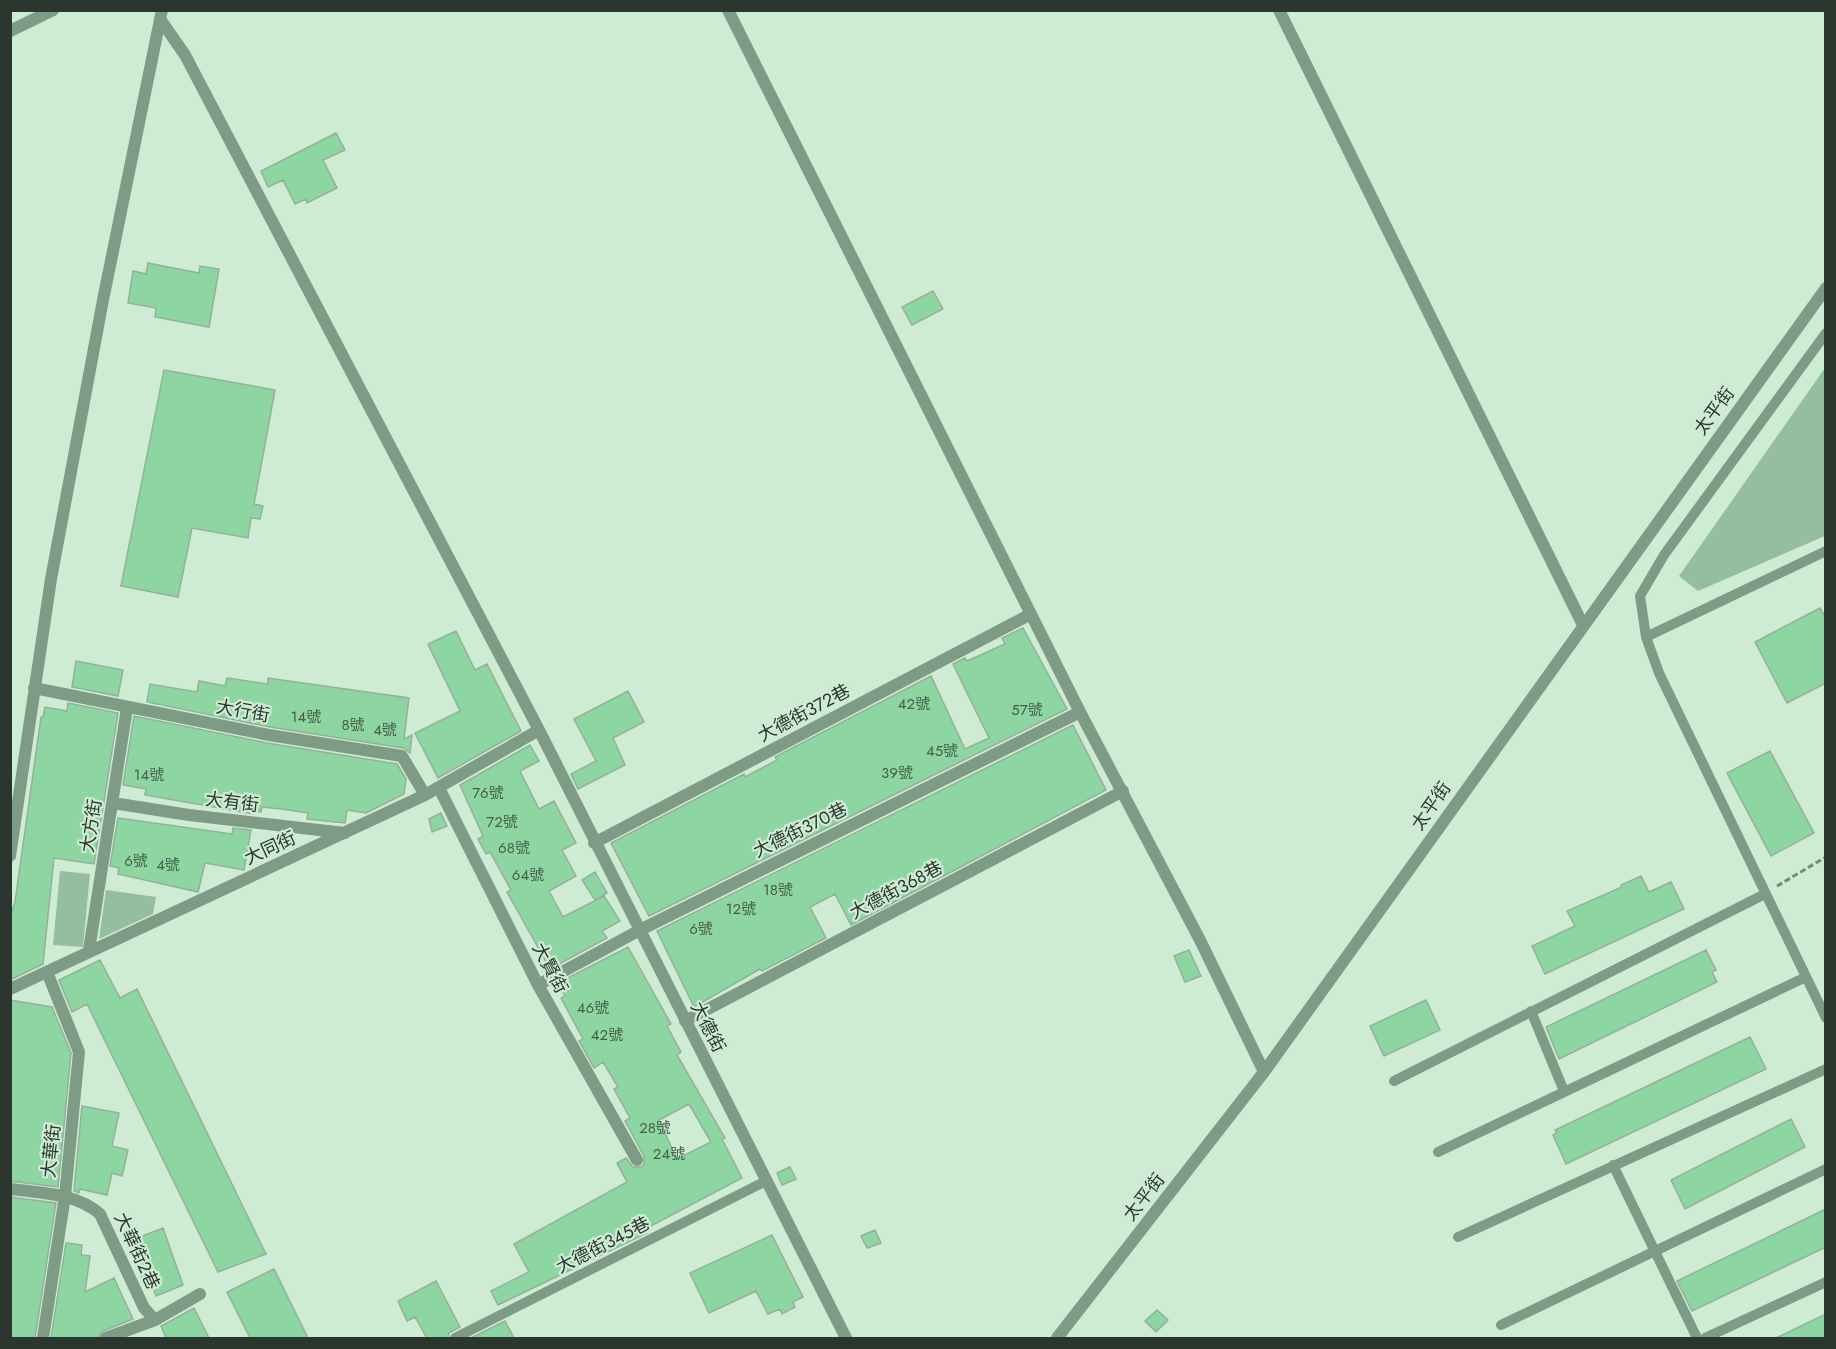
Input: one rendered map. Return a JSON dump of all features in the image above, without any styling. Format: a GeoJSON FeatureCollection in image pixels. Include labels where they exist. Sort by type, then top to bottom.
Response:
{"type":"FeatureCollection","features":[{"type":"Feature","properties":{"kind":"street"},"geometry":{"type":"LineString","coordinates":[[10,31],[53,10]]}},
{"type":"Feature","properties":{"kind":"street"},"geometry":{"type":"LineString","coordinates":[[728,10],[1080,712],[1123,791],[1264,1072]]}},
{"type":"Feature","properties":{"kind":"street"},"geometry":{"type":"LineString","coordinates":[[1279,10],[1582,624]]}},
{"type":"Feature","properties":{"kind":"street"},"geometry":{"type":"LineString","coordinates":[[10,856],[51,579],[103,300],[161,15]]}},
{"type":"Feature","properties":{"kind":"street","name":"大德街"},"geometry":{"type":"LineString","coordinates":[[161,15],[185,55],[539,730],[594,843],[846,1338]]}},
{"type":"Feature","properties":{"kind":"street","name":"太平街"},"geometry":{"type":"LineString","coordinates":[[1057,1338],[1264,1072],[1582,624],[1826,288]]}},
{"type":"Feature","properties":{"kind":"street","name":"大德街372巷"},"geometry":{"type":"LineString","coordinates":[[594,843],[1031,614]]}},
{"type":"Feature","properties":{"kind":"street","name":"大行街"},"geometry":{"type":"LineString","coordinates":[[34,688],[127,708],[402,756],[425,795]]}},
{"type":"Feature","properties":{"kind":"street","name":"大方街"},"geometry":{"type":"LineString","coordinates":[[89,950],[127,708]]}},
{"type":"Feature","properties":{"kind":"street","name":"大德街370巷"},"geometry":{"type":"LineString","coordinates":[[538,986],[640,930],[1080,712]]}},
{"type":"Feature","properties":{"kind":"street","name":"大同街"},"geometry":{"type":"LineString","coordinates":[[10,989],[89,950],[425,795],[539,730]]}},
{"type":"Feature","properties":{"kind":"street","name":"大賢街"},"geometry":{"type":"LineString","coordinates":[[439,788],[538,986],[637,1160]]}},
{"type":"Feature","properties":{"kind":"street","name":"大德街368巷"},"geometry":{"type":"LineString","coordinates":[[685,1021],[1123,791]]}},
{"type":"Feature","properties":{"kind":"street","name":"大有街"},"geometry":{"type":"LineString","coordinates":[[113,803],[189,815],[346,833]]}},
{"type":"Feature","properties":{"kind":"street","name":"大華街"},"geometry":{"type":"LineString","coordinates":[[43,1338],[65,1196],[79,1052],[47,972]]}},
{"type":"Feature","properties":{"kind":"street","name":"大華街2巷"},"geometry":{"type":"LineString","coordinates":[[10,1188],[65,1196],[88,1203],[100,1214],[144,1308],[155,1320]]}},
{"type":"Feature","properties":{"kind":"street"},"geometry":{"type":"LineString","coordinates":[[106,1338],[155,1320],[200,1294]]}},
{"type":"Feature","properties":{"kind":"lane"},"geometry":{"type":"LineString","coordinates":[[1826,333],[1664,555],[1640,596],[1646,637],[1659,673],[1826,1018]]}},
{"type":"Feature","properties":{"kind":"lane"},"geometry":{"type":"LineString","coordinates":[[1646,637],[1824,554]]}},
{"type":"Feature","properties":{"kind":"lane"},"geometry":{"type":"LineString","coordinates":[[1394,1081],[1765,894]]}},
{"type":"Feature","properties":{"kind":"lane"},"geometry":{"type":"LineString","coordinates":[[1438,1152],[1564,1090],[1806,977]]}},
{"type":"Feature","properties":{"kind":"lane"},"geometry":{"type":"LineString","coordinates":[[1531,1011],[1564,1090]]}},
{"type":"Feature","properties":{"kind":"lane"},"geometry":{"type":"LineString","coordinates":[[1458,1237],[1826,1069]]}},
{"type":"Feature","properties":{"kind":"lane"},"geometry":{"type":"LineString","coordinates":[[1613,1165],[1697,1338]]}},
{"type":"Feature","properties":{"kind":"lane"},"geometry":{"type":"LineString","coordinates":[[1501,1325],[1826,1169]]}},
{"type":"Feature","properties":{"kind":"lane","name":"大德街345巷"},"geometry":{"type":"LineString","coordinates":[[456,1338],[766,1181]]}},
{"type":"Feature","properties":{"kind":"lane"},"geometry":{"type":"LineString","coordinates":[[1705,1338],[1826,1282]]}},
{"type":"Feature","properties":{"kind":"path"},"geometry":{"type":"LineString","coordinates":[[1765,894],[1826,857]]}},
{"type":"Feature","properties":{"kind":"green space"},"geometry":{"type":"Polygon","coordinates":[[[1825,368],[1825,536],[1698,591],[1679,576],[1825,368]]]}},
{"type":"Feature","properties":{"kind":"green space"},"geometry":{"type":"Polygon","coordinates":[[[60,871],[90,874],[83,947],[53,945],[60,871]]]}},
{"type":"Feature","properties":{"kind":"green space"},"geometry":{"type":"Polygon","coordinates":[[[106,890],[156,897],[153,914],[99,939],[106,890]]]}},
{"type":"Feature","properties":{"kind":"building"},"geometry":{"type":"Polygon","coordinates":[[[336,133],[345,150],[323,160],[337,188],[307,203],[306,199],[295,204],[283,180],[268,187],[261,171],[336,133]]]}},
{"type":"Feature","properties":{"kind":"building"},"geometry":{"type":"Polygon","coordinates":[[[148,263],[199,273],[200,266],[219,269],[209,327],[155,317],[156,308],[128,303],[133,271],[146,274],[148,263]]]}},
{"type":"Feature","properties":{"kind":"building"},"geometry":{"type":"Polygon","coordinates":[[[933,291],[943,309],[912,325],[902,307],[933,291]]]}},
{"type":"Feature","properties":{"kind":"building"},"geometry":{"type":"Polygon","coordinates":[[[164,370],[275,390],[254,504],[263,506],[260,519],[251,518],[248,538],[192,528],[178,597],[121,586],[164,370]]]}},
{"type":"Feature","properties":{"kind":"building"},"geometry":{"type":"Polygon","coordinates":[[[1820,608],[1826,618],[1826,683],[1787,703],[1755,642],[1820,608]]]}},
{"type":"Feature","properties":{"kind":"building"},"geometry":{"type":"Polygon","coordinates":[[[1023,628],[1067,709],[649,916],[611,843],[744,774],[745,777],[777,760],[775,757],[931,676],[965,749],[989,738],[953,664],[965,658],[967,661],[1005,644],[1002,638],[1023,628]]]}},
{"type":"Feature","properties":{"kind":"building"},"geometry":{"type":"Polygon","coordinates":[[[456,631],[475,670],[487,664],[521,731],[438,778],[415,733],[460,711],[428,644],[456,631]]]}},
{"type":"Feature","properties":{"kind":"building"},"geometry":{"type":"Polygon","coordinates":[[[76,661],[123,670],[118,696],[72,687],[76,661]]]}},
{"type":"Feature","properties":{"kind":"building"},"geometry":{"type":"Polygon","coordinates":[[[227,678],[268,684],[268,678],[409,698],[404,739],[412,735],[410,753],[403,748],[270,727],[147,702],[150,684],[197,692],[199,681],[225,686],[227,678]]]}},
{"type":"Feature","properties":{"kind":"building"},"geometry":{"type":"Polygon","coordinates":[[[628,691],[644,722],[613,738],[625,765],[578,789],[571,774],[596,761],[574,719],[628,691]]]}},
{"type":"Feature","properties":{"kind":"building"},"geometry":{"type":"Polygon","coordinates":[[[68,703],[118,713],[94,864],[54,858],[43,964],[10,980],[10,917],[15,902],[41,717],[43,717],[45,707],[67,711],[68,703]]]}},
{"type":"Feature","properties":{"kind":"building"},"geometry":{"type":"Polygon","coordinates":[[[134,716],[267,743],[397,764],[406,779],[404,794],[366,813],[347,810],[345,823],[307,819],[308,813],[281,809],[262,807],[261,812],[254,810],[253,814],[145,795],[146,789],[123,785],[134,716]]]}},
{"type":"Feature","properties":{"kind":"building"},"geometry":{"type":"Polygon","coordinates":[[[1073,725],[1106,790],[851,925],[835,894],[810,907],[826,938],[762,971],[760,969],[694,1007],[657,931],[1073,725]]]}},
{"type":"Feature","properties":{"kind":"building"},"geometry":{"type":"Polygon","coordinates":[[[530,745],[539,761],[520,771],[539,809],[554,801],[576,843],[562,850],[576,876],[549,891],[563,917],[604,896],[620,921],[602,931],[607,938],[550,969],[507,892],[511,890],[490,852],[486,854],[478,839],[483,836],[460,785],[530,745]]]}},
{"type":"Feature","properties":{"kind":"building"},"geometry":{"type":"Polygon","coordinates":[[[1770,751],[1814,833],[1771,856],[1727,773],[1770,751]]]}},
{"type":"Feature","properties":{"kind":"building"},"geometry":{"type":"Polygon","coordinates":[[[441,813],[447,826],[432,832],[429,819],[441,813]]]}},
{"type":"Feature","properties":{"kind":"building"},"geometry":{"type":"Polygon","coordinates":[[[118,818],[232,834],[233,828],[251,830],[244,870],[205,863],[198,892],[118,874],[119,868],[110,866],[118,818]]]}},
{"type":"Feature","properties":{"kind":"building"},"geometry":{"type":"Polygon","coordinates":[[[595,872],[607,893],[595,900],[582,880],[595,872]]]}},
{"type":"Feature","properties":{"kind":"building"},"geometry":{"type":"Polygon","coordinates":[[[1641,876],[1649,892],[1671,882],[1684,909],[1545,974],[1532,946],[1575,926],[1567,911],[1622,887],[1621,885],[1641,876]]]}},
{"type":"Feature","properties":{"kind":"building"},"geometry":{"type":"Polygon","coordinates":[[[628,947],[671,1024],[667,1026],[681,1052],[677,1055],[725,1138],[722,1139],[742,1178],[645,1229],[647,1233],[498,1305],[491,1291],[529,1272],[514,1244],[627,1182],[617,1163],[626,1158],[633,1167],[641,1167],[644,1164],[644,1156],[625,1121],[630,1118],[614,1089],[618,1087],[603,1062],[594,1068],[579,1041],[583,1039],[561,998],[565,996],[558,983],[628,947]],[[689,1104],[659,1120],[677,1159],[711,1142],[689,1104]]]}},
{"type":"Feature","properties":{"kind":"building"},"geometry":{"type":"Polygon","coordinates":[[[1189,950],[1201,976],[1185,982],[1174,956],[1189,950]]]}},
{"type":"Feature","properties":{"kind":"building"},"geometry":{"type":"Polygon","coordinates":[[[1706,950],[1716,970],[1712,972],[1717,982],[1559,1059],[1546,1027],[1706,950]]]}},
{"type":"Feature","properties":{"kind":"building"},"geometry":{"type":"Polygon","coordinates":[[[100,960],[120,998],[137,989],[266,1254],[218,1272],[87,1004],[72,1012],[59,980],[100,960]]]}},
{"type":"Feature","properties":{"kind":"building"},"geometry":{"type":"Polygon","coordinates":[[[10,1000],[52,1007],[71,1053],[58,1187],[10,1181],[10,1000]]]}},
{"type":"Feature","properties":{"kind":"building"},"geometry":{"type":"Polygon","coordinates":[[[1426,1000],[1440,1030],[1384,1056],[1370,1026],[1426,1000]]]}},
{"type":"Feature","properties":{"kind":"building"},"geometry":{"type":"Polygon","coordinates":[[[1750,1037],[1766,1069],[1566,1164],[1553,1135],[1557,1133],[1555,1130],[1750,1037]]]}},
{"type":"Feature","properties":{"kind":"building"},"geometry":{"type":"Polygon","coordinates":[[[82,1106],[119,1113],[112,1146],[128,1150],[122,1176],[112,1173],[107,1195],[80,1189],[79,1193],[74,1191],[82,1106]]]}},
{"type":"Feature","properties":{"kind":"building"},"geometry":{"type":"Polygon","coordinates":[[[1791,1119],[1805,1147],[1685,1209],[1671,1180],[1791,1119]]]}},
{"type":"Feature","properties":{"kind":"building"},"geometry":{"type":"Polygon","coordinates":[[[790,1167],[796,1179],[782,1185],[777,1173],[790,1167]]]}},
{"type":"Feature","properties":{"kind":"building"},"geometry":{"type":"Polygon","coordinates":[[[10,1197],[56,1203],[35,1338],[10,1338],[10,1197]]]}},
{"type":"Feature","properties":{"kind":"building"},"geometry":{"type":"Polygon","coordinates":[[[1826,1209],[1826,1247],[1692,1311],[1677,1281],[1826,1209]]]}},
{"type":"Feature","properties":{"kind":"building"},"geometry":{"type":"Polygon","coordinates":[[[163,1228],[183,1285],[156,1296],[151,1283],[145,1285],[134,1258],[139,1256],[132,1240],[163,1228]]]}},
{"type":"Feature","properties":{"kind":"building"},"geometry":{"type":"Polygon","coordinates":[[[875,1230],[881,1243],[867,1248],[861,1236],[875,1230]]]}},
{"type":"Feature","properties":{"kind":"building"},"geometry":{"type":"Polygon","coordinates":[[[772,1235],[803,1297],[793,1302],[795,1307],[782,1314],[780,1309],[768,1314],[756,1291],[709,1313],[690,1273],[772,1235]]]}},
{"type":"Feature","properties":{"kind":"building"},"geometry":{"type":"Polygon","coordinates":[[[66,1243],[82,1245],[81,1255],[90,1256],[85,1292],[114,1278],[133,1319],[103,1331],[98,1338],[51,1338],[66,1243]]]}},
{"type":"Feature","properties":{"kind":"building"},"geometry":{"type":"Polygon","coordinates":[[[274,1269],[308,1338],[250,1338],[227,1292],[274,1269]]]}},
{"type":"Feature","properties":{"kind":"building"},"geometry":{"type":"Polygon","coordinates":[[[436,1281],[460,1327],[449,1333],[448,1338],[427,1338],[415,1317],[407,1321],[398,1301],[436,1281]]]}},
{"type":"Feature","properties":{"kind":"building"},"geometry":{"type":"Polygon","coordinates":[[[194,1308],[209,1338],[166,1338],[161,1326],[194,1308]]]}},
{"type":"Feature","properties":{"kind":"building"},"geometry":{"type":"Polygon","coordinates":[[[1157,1310],[1168,1320],[1156,1332],[1145,1321],[1157,1310]]]}},
{"type":"Feature","properties":{"kind":"building"},"geometry":{"type":"Polygon","coordinates":[[[1826,1314],[1826,1338],[1776,1338],[1826,1314]]]}},
{"type":"Feature","properties":{"kind":"building"},"geometry":{"type":"Polygon","coordinates":[[[505,1321],[514,1338],[471,1338],[505,1321]]]}}]}
